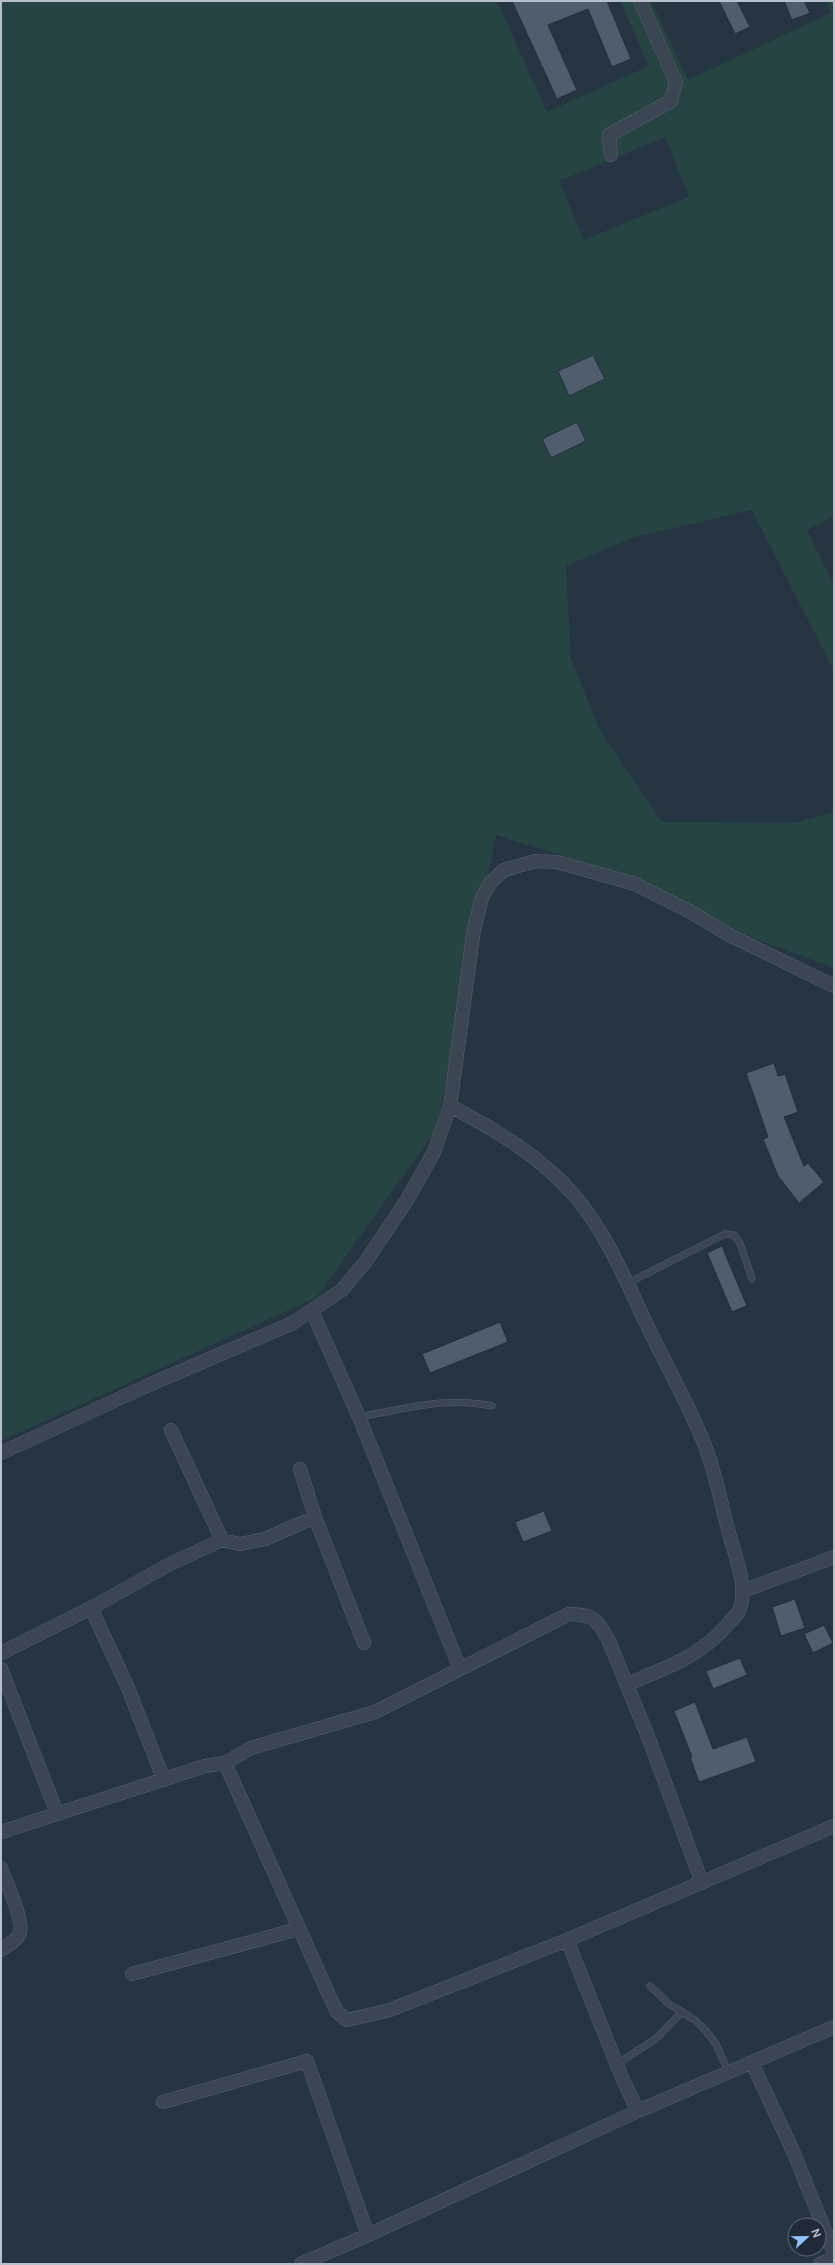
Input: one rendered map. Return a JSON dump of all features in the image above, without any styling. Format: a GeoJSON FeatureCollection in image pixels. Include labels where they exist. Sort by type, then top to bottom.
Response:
{"type":"FeatureCollection","features":[{"type":"Feature","properties":{"kind":"street"},"geometry":{"type":"LineString","coordinates":[[611,155],[609,135],[671,101],[676,82],[640,1]]}},
{"type":"Feature","properties":{"kind":"street"},"geometry":{"type":"LineString","coordinates":[[1,1453],[151,1384],[293,1323],[342,1290],[366,1261],[407,1200],[434,1152],[450,1106],[474,929],[482,898],[490,883],[504,870],[520,864],[535,861],[557,862],[635,884],[691,912],[729,935],[834,986]]}},
{"type":"Feature","properties":{"kind":"street"},"geometry":{"type":"LineString","coordinates":[[450,1106],[490,1127],[534,1157],[575,1196],[605,1241],[628,1283],[688,1405],[706,1448],[744,1591],[739,1611],[716,1638],[697,1653],[627,1684]]}},
{"type":"Feature","properties":{"kind":"street"},"geometry":{"type":"LineString","coordinates":[[312,1311],[359,1417],[460,1670]]}},
{"type":"Feature","properties":{"kind":"street"},"geometry":{"type":"LineString","coordinates":[[171,1430],[222,1540]]}},
{"type":"Feature","properties":{"kind":"street"},"geometry":{"type":"LineString","coordinates":[[300,1469],[315,1517],[364,1643]]}},
{"type":"Feature","properties":{"kind":"street"},"geometry":{"type":"LineString","coordinates":[[1,1653],[91,1608],[170,1564],[222,1540],[240,1544],[265,1539],[315,1517]]}},
{"type":"Feature","properties":{"kind":"street"},"geometry":{"type":"LineString","coordinates":[[744,1591],[834,1557]]}},
{"type":"Feature","properties":{"kind":"street"},"geometry":{"type":"LineString","coordinates":[[91,1608],[128,1688],[164,1780]]}},
{"type":"Feature","properties":{"kind":"street"},"geometry":{"type":"LineString","coordinates":[[1,1832],[205,1766],[225,1763],[251,1748],[375,1712],[569,1614],[584,1614],[593,1618],[601,1626],[627,1684],[702,1883]]}},
{"type":"Feature","properties":{"kind":"street"},"geometry":{"type":"LineString","coordinates":[[1,1669],[57,1813]]}},
{"type":"Feature","properties":{"kind":"street"},"geometry":{"type":"LineString","coordinates":[[225,1763],[298,1929],[337,2012],[347,2020],[390,2010],[567,1940],[834,1826]]}},
{"type":"Feature","properties":{"kind":"street"},"geometry":{"type":"LineString","coordinates":[[1,1868],[19,1919],[20,1932],[16,1939],[1,1950]]}},
{"type":"Feature","properties":{"kind":"street"},"geometry":{"type":"LineString","coordinates":[[132,1974],[298,1929]]}},
{"type":"Feature","properties":{"kind":"street"},"geometry":{"type":"LineString","coordinates":[[567,1940],[617,2064],[638,2111]]}},
{"type":"Feature","properties":{"kind":"street"},"geometry":{"type":"LineString","coordinates":[[301,2264],[368,2236],[638,2111],[729,2073],[834,2026]]}},
{"type":"Feature","properties":{"kind":"street"},"geometry":{"type":"LineString","coordinates":[[163,2102],[307,2061],[368,2236]]}},
{"type":"Feature","properties":{"kind":"street"},"geometry":{"type":"LineString","coordinates":[[752,2063],[793,2151],[834,2253]]}},
{"type":"Feature","properties":{"kind":"street"},"geometry":{"type":"LineString","coordinates":[[820,2264],[834,2258]]}},
{"type":"Feature","properties":{"kind":"lane"},"geometry":{"type":"LineString","coordinates":[[628,1283],[725,1234],[734,1235],[740,1243],[752,1279]]}},
{"type":"Feature","properties":{"kind":"lane"},"geometry":{"type":"LineString","coordinates":[[359,1417],[454,1401],[471,1402],[492,1406]]}},
{"type":"Feature","properties":{"kind":"lane"},"geometry":{"type":"LineString","coordinates":[[650,1986],[668,2004],[695,2020],[716,2044],[729,2073]]}},
{"type":"Feature","properties":{"kind":"lane"},"geometry":{"type":"LineString","coordinates":[[617,2064],[657,2038],[682,2012]]}},
{"type":"Feature","properties":{"kind":"green space"},"geometry":{"type":"Polygon","coordinates":[[[1,1],[497,1],[547,112],[649,66],[620,1],[651,1],[688,80],[831,13],[826,1],[834,1],[834,516],[807,530],[834,585],[834,671],[752,510],[631,538],[566,566],[571,659],[600,731],[662,822],[794,823],[834,812],[834,968],[740,933],[645,881],[496,835],[436,1130],[317,1297],[1,1441],[1,1]],[[665,137],[559,181],[584,240],[689,197],[665,137]]]}},
{"type":"Feature","properties":{"kind":"building"},"geometry":{"type":"Polygon","coordinates":[[[512,1],[607,1],[631,59],[612,67],[588,9],[548,25],[577,90],[557,99],[512,1]]]}},
{"type":"Feature","properties":{"kind":"building"},"geometry":{"type":"Polygon","coordinates":[[[719,1],[737,1],[750,27],[735,34],[719,1]]]}},
{"type":"Feature","properties":{"kind":"building"},"geometry":{"type":"Polygon","coordinates":[[[784,1],[804,1],[810,13],[792,20],[784,1]]]}},
{"type":"Feature","properties":{"kind":"building"},"geometry":{"type":"Polygon","coordinates":[[[593,355],[605,379],[569,396],[558,371],[593,355]]]}},
{"type":"Feature","properties":{"kind":"building"},"geometry":{"type":"Polygon","coordinates":[[[577,422],[586,441],[551,458],[542,439],[577,422]]]}},
{"type":"Feature","properties":{"kind":"building"},"geometry":{"type":"Polygon","coordinates":[[[774,1063],[778,1076],[785,1074],[798,1112],[784,1117],[804,1166],[808,1163],[824,1182],[799,1203],[778,1176],[763,1139],[768,1137],[746,1073],[774,1063]]]}},
{"type":"Feature","properties":{"kind":"building"},"geometry":{"type":"Polygon","coordinates":[[[722,1246],[747,1306],[732,1312],[707,1253],[722,1246]]]}},
{"type":"Feature","properties":{"kind":"building"},"geometry":{"type":"Polygon","coordinates":[[[500,1322],[508,1342],[430,1373],[422,1354],[500,1322]]]}},
{"type":"Feature","properties":{"kind":"building"},"geometry":{"type":"Polygon","coordinates":[[[544,1511],[552,1531],[523,1542],[515,1522],[544,1511]]]}},
{"type":"Feature","properties":{"kind":"building"},"geometry":{"type":"Polygon","coordinates":[[[795,1599],[805,1628],[781,1636],[772,1607],[795,1599]]]}},
{"type":"Feature","properties":{"kind":"building"},"geometry":{"type":"Polygon","coordinates":[[[824,1625],[833,1643],[813,1653],[804,1634],[824,1625]]]}},
{"type":"Feature","properties":{"kind":"building"},"geometry":{"type":"Polygon","coordinates":[[[740,1658],[747,1675],[713,1689],[706,1671],[740,1658]]]}},
{"type":"Feature","properties":{"kind":"building"},"geometry":{"type":"Polygon","coordinates":[[[695,1702],[713,1749],[747,1737],[756,1762],[699,1782],[690,1757],[692,1757],[674,1711],[695,1702]]]}}]}
